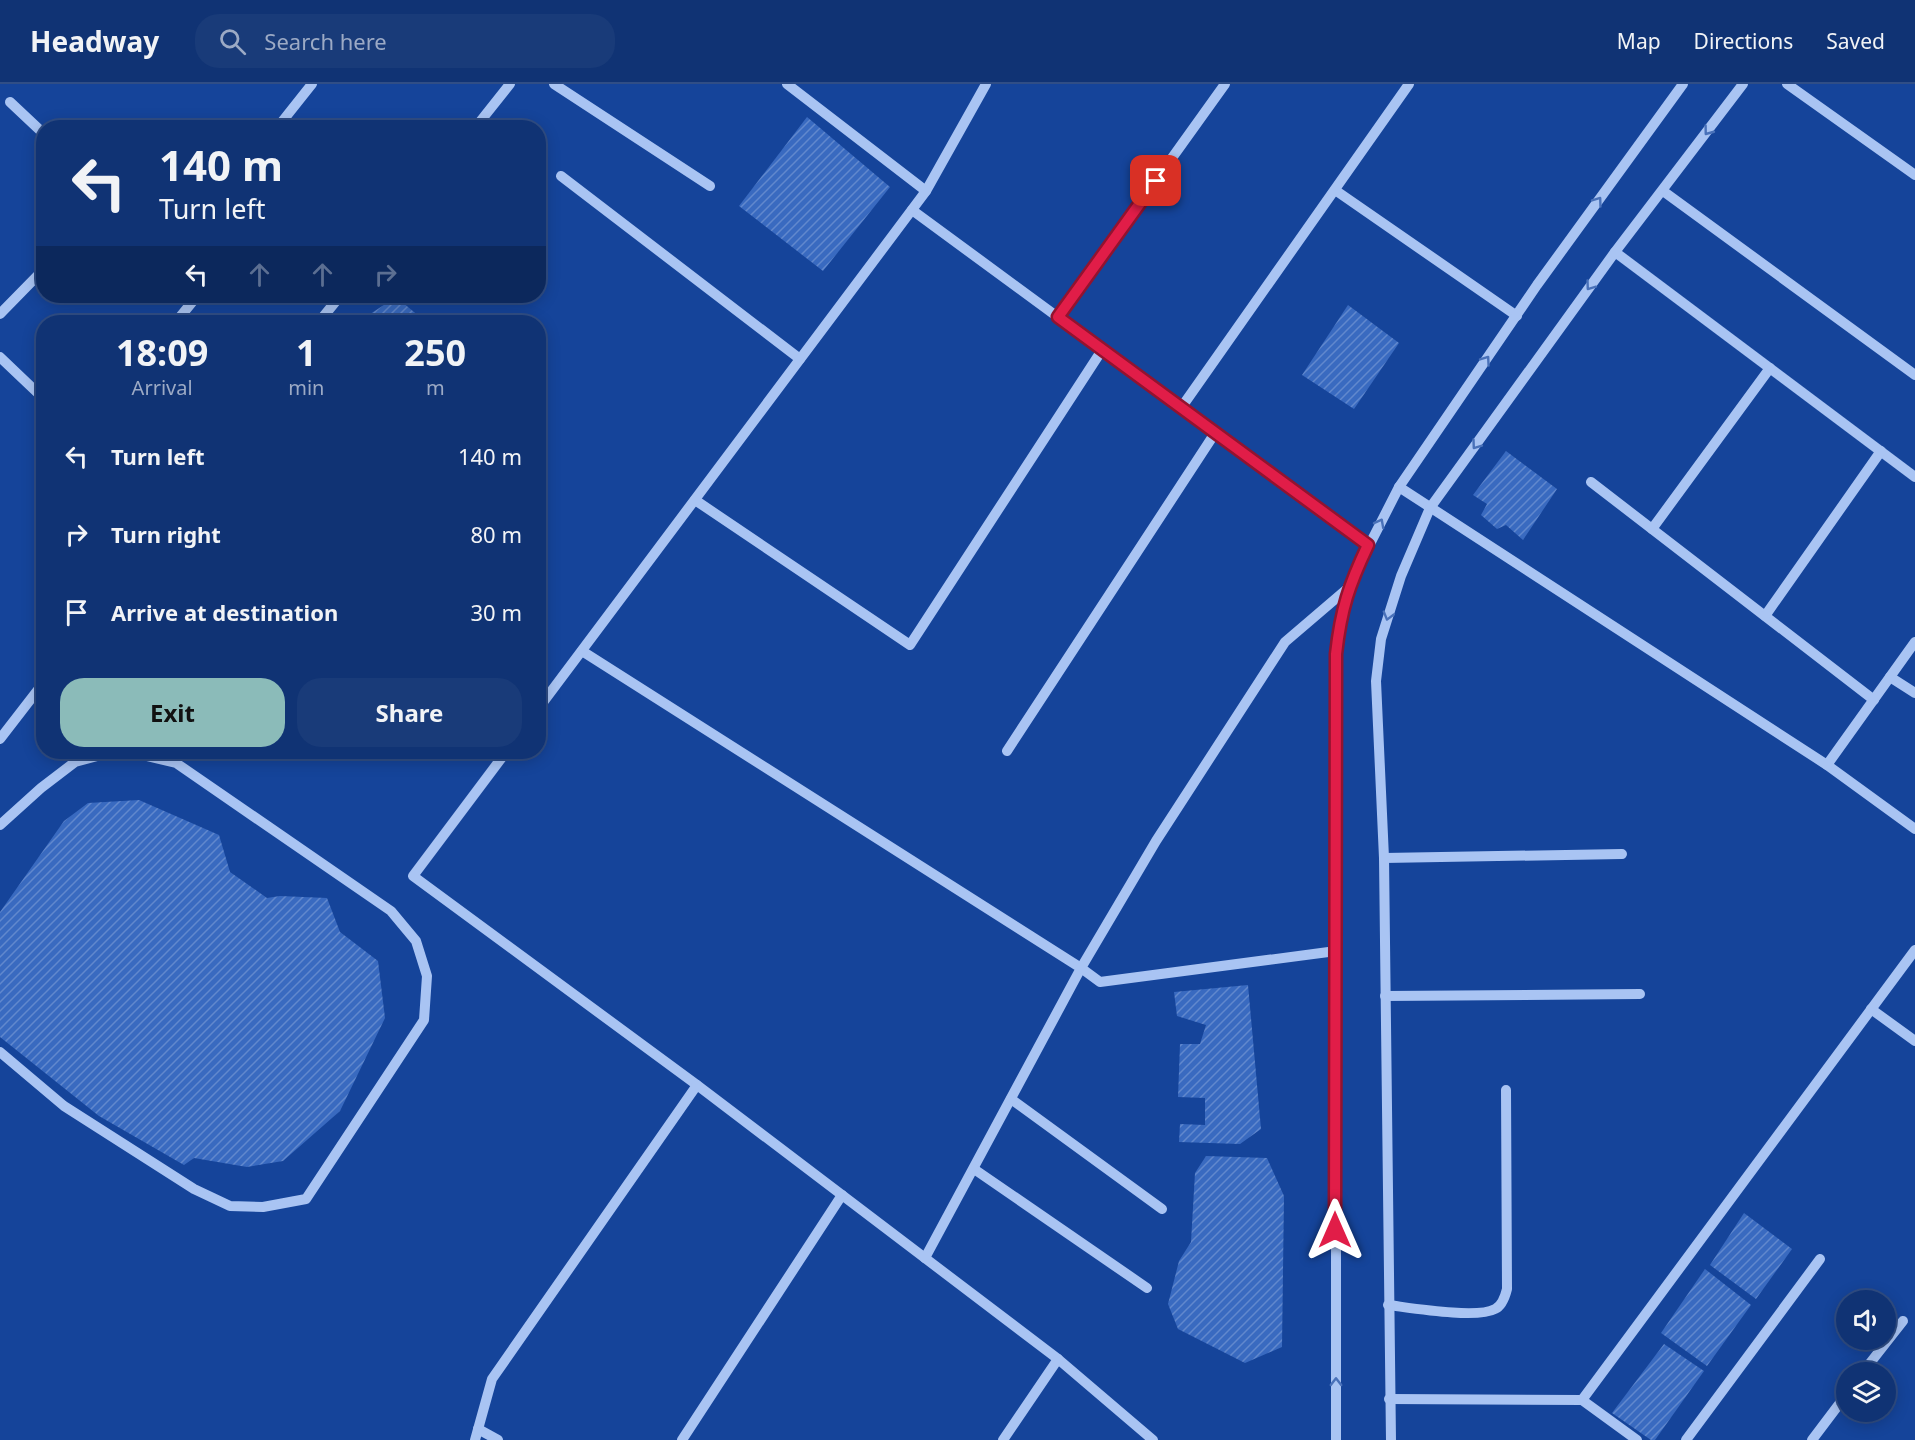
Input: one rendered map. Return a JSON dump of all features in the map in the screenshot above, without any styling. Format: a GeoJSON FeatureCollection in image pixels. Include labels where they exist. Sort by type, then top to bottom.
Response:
{"type":"FeatureCollection","features":[{"type":"Feature","properties":{"kind":"street"},"geometry":{"type":"LineString","coordinates":[[283,120],[312,84]]}},
{"type":"Feature","properties":{"kind":"street"},"geometry":{"type":"LineString","coordinates":[[481,120],[510,84]]}},
{"type":"Feature","properties":{"kind":"street"},"geometry":{"type":"LineString","coordinates":[[554,84],[710,186]]}},
{"type":"Feature","properties":{"kind":"street"},"geometry":{"type":"LineString","coordinates":[[787,84],[926,191]]}},
{"type":"Feature","properties":{"kind":"street"},"geometry":{"type":"LineString","coordinates":[[546,698],[926,191],[986,84]]}},
{"type":"Feature","properties":{"kind":"street"},"geometry":{"type":"LineString","coordinates":[[1058,317],[1225,84]]}},
{"type":"Feature","properties":{"kind":"street"},"geometry":{"type":"LineString","coordinates":[[1181,408],[1408,84]]}},
{"type":"Feature","properties":{"kind":"street"},"geometry":{"type":"LineString","coordinates":[[1336,1440],[1336,654],[1340,620],[1347,590],[1398,487],[1683,84]]}},
{"type":"Feature","properties":{"kind":"street"},"geometry":{"type":"LineString","coordinates":[[1391,1440],[1384,858],[1376,681],[1381,639],[1398,584],[1430,508],[1616,252],[1743,84]]}},
{"type":"Feature","properties":{"kind":"street"},"geometry":{"type":"LineString","coordinates":[[1787,84],[1915,175]]}},
{"type":"Feature","properties":{"kind":"street"},"geometry":{"type":"LineString","coordinates":[[10,102],[36,126]]}},
{"type":"Feature","properties":{"kind":"street"},"geometry":{"type":"LineString","coordinates":[[561,176],[801,359]]}},
{"type":"Feature","properties":{"kind":"street"},"geometry":{"type":"LineString","coordinates":[[1335,189],[1517,316]]}},
{"type":"Feature","properties":{"kind":"street"},"geometry":{"type":"LineString","coordinates":[[1663,191],[1915,375]]}},
{"type":"Feature","properties":{"kind":"street"},"geometry":{"type":"LineString","coordinates":[[912,210],[1368,545]]}},
{"type":"Feature","properties":{"kind":"street"},"geometry":{"type":"LineString","coordinates":[[1616,252],[1915,477]]}},
{"type":"Feature","properties":{"kind":"street"},"geometry":{"type":"LineString","coordinates":[[0,315],[36,277]]}},
{"type":"Feature","properties":{"kind":"street"},"geometry":{"type":"LineString","coordinates":[[182,315],[191,303]]}},
{"type":"Feature","properties":{"kind":"street"},"geometry":{"type":"LineString","coordinates":[[695,500],[910,645],[1102,350]]}},
{"type":"Feature","properties":{"kind":"street"},"geometry":{"type":"LineString","coordinates":[[0,357],[36,391]]}},
{"type":"Feature","properties":{"kind":"street"},"geometry":{"type":"LineString","coordinates":[[1652,529],[1770,368]]}},
{"type":"Feature","properties":{"kind":"street"},"geometry":{"type":"LineString","coordinates":[[1007,751],[1215,433]]}},
{"type":"Feature","properties":{"kind":"street"},"geometry":{"type":"LineString","coordinates":[[1765,616],[1881,451]]}},
{"type":"Feature","properties":{"kind":"street"},"geometry":{"type":"LineString","coordinates":[[1591,482],[1874,700]]}},
{"type":"Feature","properties":{"kind":"street"},"geometry":{"type":"LineString","coordinates":[[1398,487],[1827,765],[1915,829]]}},
{"type":"Feature","properties":{"kind":"street"},"geometry":{"type":"LineString","coordinates":[[925,1258],[1081,969],[1156,841],[1286,642],[1347,590]]}},
{"type":"Feature","properties":{"kind":"street"},"geometry":{"type":"LineString","coordinates":[[1827,765],[1915,642]]}},
{"type":"Feature","properties":{"kind":"street"},"geometry":{"type":"LineString","coordinates":[[582,651],[1100,982],[1336,951]]}},
{"type":"Feature","properties":{"kind":"street"},"geometry":{"type":"LineString","coordinates":[[1890,677],[1915,693]]}},
{"type":"Feature","properties":{"kind":"street"},"geometry":{"type":"LineString","coordinates":[[0,739],[36,692]]}},
{"type":"Feature","properties":{"kind":"street"},"geometry":{"type":"LineString","coordinates":[[0,825],[41,788],[75,762],[86,759]]}},
{"type":"Feature","properties":{"kind":"street"},"geometry":{"type":"LineString","coordinates":[[0,1052],[64,1106],[194,1189],[230,1206],[263,1207],[306,1199],[424,1020],[427,976],[416,941],[391,911],[176,763],[159,759]]}},
{"type":"Feature","properties":{"kind":"street"},"geometry":{"type":"LineString","coordinates":[[501,759],[413,876],[697,1085],[1058,1359],[1153,1440]]}},
{"type":"Feature","properties":{"kind":"street"},"geometry":{"type":"LineString","coordinates":[[1384,858],[1622,854]]}},
{"type":"Feature","properties":{"kind":"street"},"geometry":{"type":"LineString","coordinates":[[1582,1400],[1915,950]]}},
{"type":"Feature","properties":{"kind":"street"},"geometry":{"type":"LineString","coordinates":[[1385,996],[1640,994]]}},
{"type":"Feature","properties":{"kind":"street"},"geometry":{"type":"LineString","coordinates":[[1871,1009],[1915,1041]]}},
{"type":"Feature","properties":{"kind":"street"},"geometry":{"type":"LineString","coordinates":[[498,1440],[476,1435],[492,1379],[697,1085]]}},
{"type":"Feature","properties":{"kind":"street"},"geometry":{"type":"LineString","coordinates":[[1388,1305],[1483,1314],[1498,1308],[1504,1299],[1507,1290],[1506,1090]]}},
{"type":"Feature","properties":{"kind":"street"},"geometry":{"type":"LineString","coordinates":[[1011,1099],[1162,1209]]}},
{"type":"Feature","properties":{"kind":"street"},"geometry":{"type":"LineString","coordinates":[[974,1169],[1147,1288]]}},
{"type":"Feature","properties":{"kind":"street"},"geometry":{"type":"LineString","coordinates":[[682,1440],[842,1195]]}},
{"type":"Feature","properties":{"kind":"street"},"geometry":{"type":"LineString","coordinates":[[1686,1440],[1820,1259]]}},
{"type":"Feature","properties":{"kind":"street"},"geometry":{"type":"LineString","coordinates":[[1871,1362],[1903,1321]]}},
{"type":"Feature","properties":{"kind":"street"},"geometry":{"type":"LineString","coordinates":[[1003,1440],[1058,1359]]}},
{"type":"Feature","properties":{"kind":"street"},"geometry":{"type":"LineString","coordinates":[[1389,1400],[1582,1400],[1637,1440]]}},
{"type":"Feature","properties":{"kind":"street"},"geometry":{"type":"LineString","coordinates":[[1812,1440],[1836,1408]]}},
{"type":"Feature","properties":{"kind":"building"},"geometry":{"type":"Polygon","coordinates":[[[807,117],[890,187],[823,271],[739,206],[807,117]]]}},
{"type":"Feature","properties":{"kind":"building"},"geometry":{"type":"Polygon","coordinates":[[[387,303],[403,303],[418,315],[369,315],[387,303]]]}},
{"type":"Feature","properties":{"kind":"building"},"geometry":{"type":"Polygon","coordinates":[[[1348,305],[1399,343],[1354,409],[1302,375],[1348,305]]]}},
{"type":"Feature","properties":{"kind":"building"},"geometry":{"type":"Polygon","coordinates":[[[1506,451],[1557,489],[1523,540],[1506,525],[1497,529],[1481,515],[1487,504],[1473,495],[1506,451]]]}},
{"type":"Feature","properties":{"kind":"building"},"geometry":{"type":"Polygon","coordinates":[[[139,800],[219,835],[230,872],[267,898],[280,896],[327,898],[340,932],[378,961],[385,1018],[340,1111],[283,1161],[247,1167],[194,1158],[184,1165],[99,1116],[0,1037],[0,912],[64,821],[88,803],[139,800]]]}},
{"type":"Feature","properties":{"kind":"building"},"geometry":{"type":"Polygon","coordinates":[[[1248,985],[1261,1129],[1240,1144],[1179,1142],[1180,1124],[1205,1125],[1205,1098],[1178,1097],[1180,1044],[1200,1044],[1206,1025],[1177,1016],[1174,992],[1248,985]]]}},
{"type":"Feature","properties":{"kind":"building"},"geometry":{"type":"Polygon","coordinates":[[[1206,1156],[1267,1158],[1284,1196],[1282,1347],[1245,1363],[1178,1329],[1168,1304],[1179,1261],[1191,1242],[1195,1173],[1206,1156]]]}},
{"type":"Feature","properties":{"kind":"building"},"geometry":{"type":"Polygon","coordinates":[[[1744,1213],[1792,1249],[1756,1299],[1710,1265],[1744,1213]]]}},
{"type":"Feature","properties":{"kind":"building"},"geometry":{"type":"Polygon","coordinates":[[[1705,1269],[1751,1305],[1707,1366],[1661,1333],[1705,1269]]]}},
{"type":"Feature","properties":{"kind":"building"},"geometry":{"type":"Polygon","coordinates":[[[1664,1344],[1704,1371],[1655,1440],[1651,1440],[1612,1413],[1664,1344]]]}},
{"type":"Feature","properties":{"kind":"route"},"geometry":{"type":"LineString","coordinates":[[1156,181],[1058,317],[1368,545],[1347,590],[1340,620],[1336,654],[1335,1230]]}}]}
